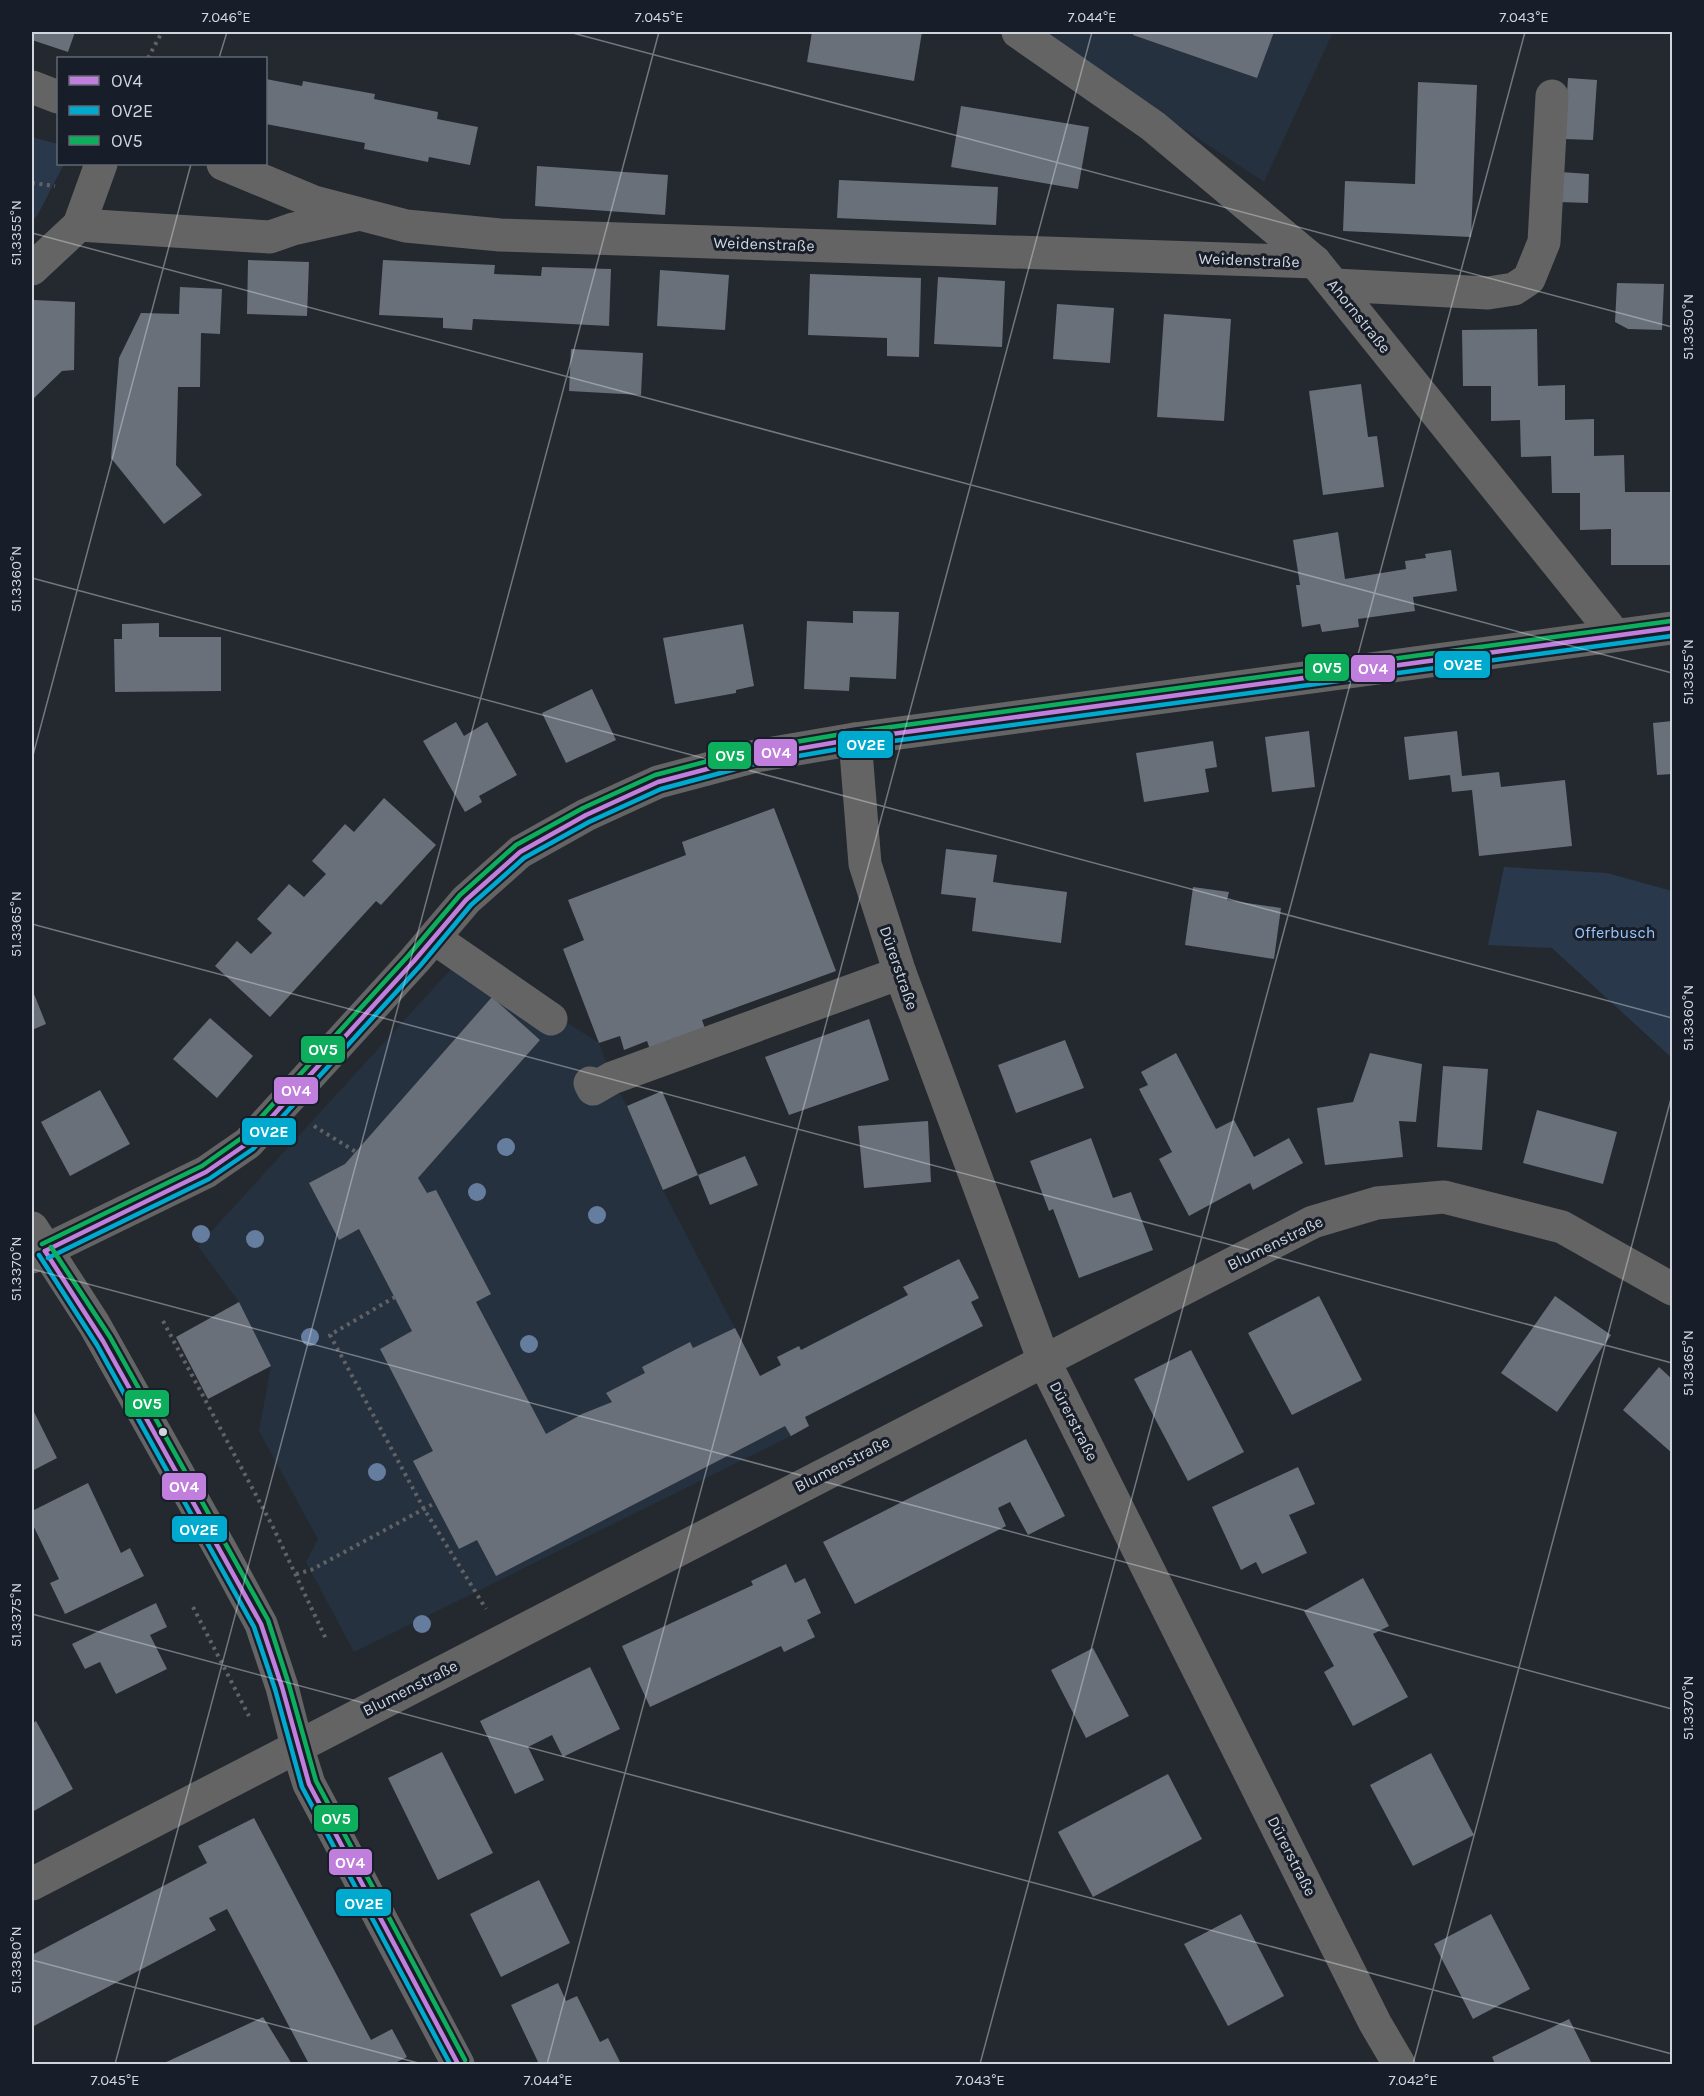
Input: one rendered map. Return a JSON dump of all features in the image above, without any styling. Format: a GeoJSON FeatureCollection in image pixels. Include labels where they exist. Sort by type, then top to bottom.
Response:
{"type":"FeatureCollection","features":[{"type":"Feature","properties":{"kind":"main road"},"geometry":{"type":"LineString","coordinates":[[36,1246],[103,1341],[261,1624],[282,1687],[309,1784],[458,2064]]}},
{"type":"Feature","properties":{"kind":"street","name":"Ahornstraße"},"geometry":{"type":"LineString","coordinates":[[1018,32],[1153,126],[1325,273],[1615,635]]}},
{"type":"Feature","properties":{"kind":"street"},"geometry":{"type":"LineString","coordinates":[[32,87],[57,97]]}},
{"type":"Feature","properties":{"kind":"street","name":"Weidenstraße"},"geometry":{"type":"LineString","coordinates":[[225,165],[314,202],[406,226],[500,236],[1325,273],[1488,293],[1514,289],[1529,279],[1544,242],[1552,96]]}},
{"type":"Feature","properties":{"kind":"street"},"geometry":{"type":"LineString","coordinates":[[32,269],[80,225],[101,165]]}},
{"type":"Feature","properties":{"kind":"street"},"geometry":{"type":"LineString","coordinates":[[80,225],[270,237],[293,229],[361,214]]}},
{"type":"Feature","properties":{"kind":"street"},"geometry":{"type":"LineString","coordinates":[[36,1246],[206,1172],[248,1143],[291,1098],[466,900],[520,852],[586,815],[658,782],[756,756],[855,740],[1672,628]]}},
{"type":"Feature","properties":{"kind":"street","name":"Dürerstraße"},"geometry":{"type":"LineString","coordinates":[[855,740],[865,864],[900,972],[1044,1361],[1365,2002],[1399,2064]]}},
{"type":"Feature","properties":{"kind":"street"},"geometry":{"type":"LineString","coordinates":[[434,938],[551,1019]]}},
{"type":"Feature","properties":{"kind":"street"},"geometry":{"type":"LineString","coordinates":[[590,1083],[593,1089],[612,1078],[900,972]]}},
{"type":"Feature","properties":{"kind":"street","name":"Blumenstraße"},"geometry":{"type":"LineString","coordinates":[[32,1884],[1312,1222],[1377,1203],[1444,1197],[1562,1227],[1672,1289]]}},
{"type":"Feature","properties":{"kind":"path"},"geometry":{"type":"LineString","coordinates":[[149,57],[162,32]]}},
{"type":"Feature","properties":{"kind":"path"},"geometry":{"type":"LineString","coordinates":[[309,1122],[356,1152]]}},
{"type":"Feature","properties":{"kind":"path"},"geometry":{"type":"LineString","coordinates":[[394,1297],[330,1335],[423,1509],[505,1639]]}},
{"type":"Feature","properties":{"kind":"path"},"geometry":{"type":"LineString","coordinates":[[163,1321],[297,1574],[326,1639]]}},
{"type":"Feature","properties":{"kind":"path"},"geometry":{"type":"LineString","coordinates":[[297,1574],[311,1570],[435,1503]]}},
{"type":"Feature","properties":{"kind":"path"},"geometry":{"type":"LineString","coordinates":[[193,1607],[250,1719]]}},
{"type":"Feature","properties":{"kind":"shaded area"},"geometry":{"type":"Polygon","coordinates":[[[1037,32],[1333,32],[1264,182],[1037,32]]]}},
{"type":"Feature","properties":{"kind":"shaded area"},"geometry":{"type":"Polygon","coordinates":[[[463,956],[599,1043],[613,1082],[627,1106],[663,1190],[791,1436],[354,1652],[306,1562],[318,1539],[259,1431],[271,1366],[239,1302],[198,1246],[463,956]]]}},
{"type":"Feature","properties":{"kind":"green space"},"geometry":{"type":"Polygon","coordinates":[[[32,137],[57,144],[57,165],[63,165],[37,216],[32,221],[32,137]]]}},
{"type":"Feature","properties":{"kind":"green space","name":"Offerbusch"},"geometry":{"type":"Polygon","coordinates":[[[1504,867],[1607,873],[1672,891],[1672,1058],[1552,948],[1488,945],[1504,867]]]}},
{"type":"Feature","properties":{"kind":"building"},"geometry":{"type":"Polygon","coordinates":[[[32,32],[75,32],[68,52],[32,40],[32,32]]]}},
{"type":"Feature","properties":{"kind":"building"},"geometry":{"type":"Polygon","coordinates":[[[812,32],[922,32],[914,81],[807,62],[812,32]]]}},
{"type":"Feature","properties":{"kind":"building"},"geometry":{"type":"Polygon","coordinates":[[[1134,32],[1274,32],[1257,78],[1133,35],[1134,32]]]}},
{"type":"Feature","properties":{"kind":"building"},"geometry":{"type":"Polygon","coordinates":[[[1568,78],[1597,80],[1593,140],[1564,139],[1568,78]]]}},
{"type":"Feature","properties":{"kind":"building"},"geometry":{"type":"Polygon","coordinates":[[[267,79],[302,86],[303,81],[375,94],[374,99],[438,112],[437,119],[478,127],[470,165],[429,157],[428,162],[364,149],[365,143],[267,124],[267,79]]]}},
{"type":"Feature","properties":{"kind":"building"},"geometry":{"type":"Polygon","coordinates":[[[1418,82],[1477,85],[1471,237],[1343,231],[1345,181],[1415,184],[1418,82]]]}},
{"type":"Feature","properties":{"kind":"building"},"geometry":{"type":"Polygon","coordinates":[[[961,106],[1089,127],[1078,189],[951,167],[961,106]]]}},
{"type":"Feature","properties":{"kind":"building"},"geometry":{"type":"Polygon","coordinates":[[[537,166],[668,175],[665,215],[535,206],[537,166]]]}},
{"type":"Feature","properties":{"kind":"building"},"geometry":{"type":"Polygon","coordinates":[[[1561,172],[1589,174],[1588,203],[1559,202],[1561,172]]]}},
{"type":"Feature","properties":{"kind":"building"},"geometry":{"type":"Polygon","coordinates":[[[839,180],[998,187],[996,225],[837,218],[839,180]]]}},
{"type":"Feature","properties":{"kind":"building"},"geometry":{"type":"Polygon","coordinates":[[[248,260],[309,262],[307,316],[247,314],[248,260]]]}},
{"type":"Feature","properties":{"kind":"building"},"geometry":{"type":"Polygon","coordinates":[[[383,260],[495,265],[494,274],[541,276],[542,267],[611,269],[609,326],[473,319],[472,330],[443,328],[443,318],[379,315],[383,260]]]}},
{"type":"Feature","properties":{"kind":"building"},"geometry":{"type":"Polygon","coordinates":[[[660,270],[729,275],[725,330],[657,326],[660,270]]]}},
{"type":"Feature","properties":{"kind":"building"},"geometry":{"type":"Polygon","coordinates":[[[810,274],[921,278],[919,357],[887,356],[887,338],[808,335],[810,274]]]}},
{"type":"Feature","properties":{"kind":"building"},"geometry":{"type":"Polygon","coordinates":[[[938,277],[1005,281],[1002,347],[934,344],[938,277]]]}},
{"type":"Feature","properties":{"kind":"building"},"geometry":{"type":"Polygon","coordinates":[[[1617,283],[1664,284],[1662,330],[1628,329],[1615,322],[1617,283]]]}},
{"type":"Feature","properties":{"kind":"building"},"geometry":{"type":"Polygon","coordinates":[[[180,287],[222,289],[220,334],[201,333],[200,387],[178,387],[176,465],[202,495],[164,524],[111,458],[119,358],[141,313],[179,314],[180,287]]]}},
{"type":"Feature","properties":{"kind":"building"},"geometry":{"type":"Polygon","coordinates":[[[34,300],[75,302],[74,370],[62,371],[32,400],[32,303],[34,300]]]}},
{"type":"Feature","properties":{"kind":"building"},"geometry":{"type":"Polygon","coordinates":[[[1057,304],[1114,308],[1110,363],[1053,359],[1057,304]]]}},
{"type":"Feature","properties":{"kind":"building"},"geometry":{"type":"Polygon","coordinates":[[[1164,314],[1231,319],[1224,421],[1157,417],[1164,314]]]}},
{"type":"Feature","properties":{"kind":"building"},"geometry":{"type":"Polygon","coordinates":[[[1537,329],[1538,386],[1565,385],[1565,420],[1594,419],[1594,456],[1624,455],[1625,492],[1672,492],[1672,565],[1611,565],[1611,529],[1580,530],[1580,493],[1552,493],[1551,456],[1521,457],[1520,420],[1491,421],[1491,386],[1463,386],[1462,330],[1537,329]]]}},
{"type":"Feature","properties":{"kind":"building"},"geometry":{"type":"Polygon","coordinates":[[[571,349],[643,353],[641,395],[569,391],[571,349]]]}},
{"type":"Feature","properties":{"kind":"building"},"geometry":{"type":"Polygon","coordinates":[[[1361,384],[1368,437],[1377,436],[1384,487],[1323,495],[1309,391],[1361,384]]]}},
{"type":"Feature","properties":{"kind":"building"},"geometry":{"type":"Polygon","coordinates":[[[1338,532],[1345,579],[1406,569],[1405,561],[1426,558],[1425,554],[1451,550],[1457,591],[1413,597],[1415,611],[1358,619],[1359,627],[1322,632],[1320,624],[1302,627],[1296,585],[1300,585],[1293,540],[1338,532]]]}},
{"type":"Feature","properties":{"kind":"building"},"geometry":{"type":"Polygon","coordinates":[[[853,611],[899,612],[896,679],[850,677],[849,691],[804,689],[807,621],[853,623],[853,611]]]}},
{"type":"Feature","properties":{"kind":"building"},"geometry":{"type":"Polygon","coordinates":[[[159,623],[159,637],[221,637],[221,691],[115,692],[114,639],[122,639],[122,624],[159,623]]]}},
{"type":"Feature","properties":{"kind":"building"},"geometry":{"type":"Polygon","coordinates":[[[743,624],[754,686],[736,690],[736,693],[675,704],[663,638],[743,624]]]}},
{"type":"Feature","properties":{"kind":"building"},"geometry":{"type":"Polygon","coordinates":[[[592,689],[616,740],[566,763],[542,713],[592,689]]]}},
{"type":"Feature","properties":{"kind":"building"},"geometry":{"type":"Polygon","coordinates":[[[1672,721],[1672,774],[1657,775],[1653,723],[1672,721]]]}},
{"type":"Feature","properties":{"kind":"building"},"geometry":{"type":"Polygon","coordinates":[[[456,722],[464,736],[487,722],[517,775],[479,796],[482,802],[465,812],[423,741],[456,722]]]}},
{"type":"Feature","properties":{"kind":"building"},"geometry":{"type":"Polygon","coordinates":[[[1309,731],[1315,787],[1272,792],[1265,737],[1309,731]]]}},
{"type":"Feature","properties":{"kind":"building"},"geometry":{"type":"Polygon","coordinates":[[[1457,731],[1462,776],[1499,772],[1501,787],[1565,780],[1572,846],[1479,856],[1472,790],[1452,792],[1450,775],[1409,780],[1404,737],[1457,731]]]}},
{"type":"Feature","properties":{"kind":"building"},"geometry":{"type":"Polygon","coordinates":[[[1213,741],[1217,767],[1205,769],[1209,792],[1144,802],[1136,753],[1213,741]]]}},
{"type":"Feature","properties":{"kind":"building"},"geometry":{"type":"Polygon","coordinates":[[[384,798],[436,845],[381,905],[376,901],[270,1017],[215,966],[237,941],[251,954],[272,933],[257,919],[289,884],[304,897],[326,874],[312,861],[345,824],[354,832],[384,798]]]}},
{"type":"Feature","properties":{"kind":"building"},"geometry":{"type":"Polygon","coordinates":[[[774,808],[836,971],[702,1020],[707,1034],[652,1055],[647,1041],[624,1050],[620,1036],[599,1043],[563,949],[584,940],[568,900],[686,855],[682,842],[774,808]]]}},
{"type":"Feature","properties":{"kind":"building"},"geometry":{"type":"Polygon","coordinates":[[[946,849],[997,855],[993,882],[1067,892],[1061,943],[972,931],[976,898],[941,894],[946,849]]]}},
{"type":"Feature","properties":{"kind":"building"},"geometry":{"type":"Polygon","coordinates":[[[1193,887],[1229,892],[1227,900],[1281,908],[1274,959],[1185,945],[1193,887]]]}},
{"type":"Feature","properties":{"kind":"building"},"geometry":{"type":"Polygon","coordinates":[[[32,989],[46,1024],[32,1030],[32,989]]]}},
{"type":"Feature","properties":{"kind":"building"},"geometry":{"type":"Polygon","coordinates":[[[492,997],[540,1040],[418,1178],[427,1193],[436,1190],[491,1294],[476,1302],[546,1434],[582,1414],[612,1402],[606,1393],[645,1373],[642,1367],[690,1342],[693,1348],[735,1328],[760,1376],[781,1365],[777,1357],[799,1346],[801,1350],[908,1295],[903,1287],[959,1259],[979,1298],[971,1302],[983,1326],[805,1417],[809,1426],[791,1436],[785,1426],[496,1576],[477,1540],[459,1549],[413,1461],[433,1451],[380,1349],[412,1331],[359,1229],[339,1240],[309,1183],[345,1164],[492,997]]]}},
{"type":"Feature","properties":{"kind":"building"},"geometry":{"type":"Polygon","coordinates":[[[210,1018],[253,1056],[217,1098],[173,1059],[210,1018]]]}},
{"type":"Feature","properties":{"kind":"building"},"geometry":{"type":"Polygon","coordinates":[[[869,1019],[889,1080],[789,1115],[765,1057],[869,1019]]]}},
{"type":"Feature","properties":{"kind":"building"},"geometry":{"type":"Polygon","coordinates":[[[1065,1040],[1084,1088],[1016,1113],[998,1065],[1065,1040]]]}},
{"type":"Feature","properties":{"kind":"building"},"geometry":{"type":"Polygon","coordinates":[[[1176,1053],[1216,1129],[1234,1120],[1254,1157],[1289,1138],[1303,1163],[1253,1190],[1250,1183],[1189,1216],[1159,1159],[1172,1152],[1139,1089],[1148,1085],[1141,1072],[1176,1053]]]}},
{"type":"Feature","properties":{"kind":"building"},"geometry":{"type":"Polygon","coordinates":[[[1370,1053],[1422,1064],[1416,1122],[1399,1121],[1403,1157],[1325,1165],[1317,1108],[1353,1102],[1370,1053]]]}},
{"type":"Feature","properties":{"kind":"building"},"geometry":{"type":"Polygon","coordinates":[[[1443,1066],[1488,1069],[1482,1150],[1437,1147],[1443,1066]]]}},
{"type":"Feature","properties":{"kind":"building"},"geometry":{"type":"Polygon","coordinates":[[[100,1090],[130,1144],[70,1176],[41,1122],[100,1090]]]}},
{"type":"Feature","properties":{"kind":"building"},"geometry":{"type":"Polygon","coordinates":[[[662,1091],[698,1175],[663,1190],[627,1106],[662,1091]]]}},
{"type":"Feature","properties":{"kind":"building"},"geometry":{"type":"Polygon","coordinates":[[[1537,1110],[1617,1132],[1603,1184],[1523,1163],[1537,1110]]]}},
{"type":"Feature","properties":{"kind":"building"},"geometry":{"type":"Polygon","coordinates":[[[928,1121],[931,1182],[864,1188],[858,1126],[928,1121]]]}},
{"type":"Feature","properties":{"kind":"building"},"geometry":{"type":"Polygon","coordinates":[[[1091,1138],[1113,1198],[1131,1192],[1153,1250],[1079,1278],[1053,1209],[1049,1211],[1030,1161],[1091,1138]]]}},
{"type":"Feature","properties":{"kind":"building"},"geometry":{"type":"Polygon","coordinates":[[[745,1156],[758,1185],[710,1205],[698,1175],[745,1156]]]}},
{"type":"Feature","properties":{"kind":"building"},"geometry":{"type":"Polygon","coordinates":[[[1319,1296],[1362,1380],[1292,1415],[1248,1333],[1319,1296]]]}},
{"type":"Feature","properties":{"kind":"building"},"geometry":{"type":"Polygon","coordinates":[[[1555,1296],[1611,1335],[1557,1412],[1501,1373],[1555,1296]]]}},
{"type":"Feature","properties":{"kind":"building"},"geometry":{"type":"Polygon","coordinates":[[[239,1302],[271,1366],[208,1399],[176,1337],[239,1302]]]}},
{"type":"Feature","properties":{"kind":"building"},"geometry":{"type":"Polygon","coordinates":[[[1191,1350],[1244,1452],[1188,1481],[1134,1379],[1191,1350]]]}},
{"type":"Feature","properties":{"kind":"building"},"geometry":{"type":"Polygon","coordinates":[[[1659,1367],[1672,1379],[1672,1453],[1623,1410],[1659,1367]]]}},
{"type":"Feature","properties":{"kind":"building"},"geometry":{"type":"Polygon","coordinates":[[[32,1408],[57,1458],[32,1471],[32,1408]]]}},
{"type":"Feature","properties":{"kind":"building"},"geometry":{"type":"Polygon","coordinates":[[[1026,1439],[1065,1516],[1028,1535],[1010,1502],[998,1508],[1006,1526],[855,1604],[823,1542],[1026,1439]]]}},
{"type":"Feature","properties":{"kind":"building"},"geometry":{"type":"Polygon","coordinates":[[[1298,1467],[1315,1504],[1289,1515],[1307,1553],[1262,1574],[1256,1562],[1241,1570],[1212,1507],[1298,1467]]]}},
{"type":"Feature","properties":{"kind":"building"},"geometry":{"type":"Polygon","coordinates":[[[88,1483],[121,1553],[130,1548],[144,1576],[65,1614],[50,1583],[59,1579],[32,1523],[32,1511],[88,1483]]]}},
{"type":"Feature","properties":{"kind":"building"},"geometry":{"type":"Polygon","coordinates":[[[786,1564],[795,1583],[805,1578],[821,1613],[807,1620],[815,1637],[784,1652],[781,1646],[650,1707],[622,1646],[753,1585],[751,1581],[786,1564]]]}},
{"type":"Feature","properties":{"kind":"building"},"geometry":{"type":"Polygon","coordinates":[[[1363,1578],[1389,1626],[1373,1634],[1408,1697],[1353,1726],[1324,1672],[1334,1666],[1304,1611],[1363,1578]]]}},
{"type":"Feature","properties":{"kind":"building"},"geometry":{"type":"Polygon","coordinates":[[[156,1603],[167,1627],[150,1635],[167,1669],[116,1694],[100,1662],[85,1669],[72,1644],[156,1603]]]}},
{"type":"Feature","properties":{"kind":"building"},"geometry":{"type":"Polygon","coordinates":[[[1093,1648],[1129,1716],[1086,1738],[1051,1670],[1093,1648]]]}},
{"type":"Feature","properties":{"kind":"building"},"geometry":{"type":"Polygon","coordinates":[[[590,1667],[620,1729],[563,1757],[552,1735],[528,1747],[544,1780],[515,1794],[480,1721],[590,1667]]]}},
{"type":"Feature","properties":{"kind":"building"},"geometry":{"type":"Polygon","coordinates":[[[36,1721],[73,1789],[32,1812],[32,1724],[36,1721]]]}},
{"type":"Feature","properties":{"kind":"building"},"geometry":{"type":"Polygon","coordinates":[[[442,1752],[493,1853],[438,1880],[388,1778],[442,1752]]]}},
{"type":"Feature","properties":{"kind":"building"},"geometry":{"type":"Polygon","coordinates":[[[1431,1753],[1474,1835],[1413,1866],[1370,1785],[1431,1753]]]}},
{"type":"Feature","properties":{"kind":"building"},"geometry":{"type":"Polygon","coordinates":[[[1168,1774],[1202,1839],[1093,1897],[1058,1832],[1168,1774]]]}},
{"type":"Feature","properties":{"kind":"building"},"geometry":{"type":"Polygon","coordinates":[[[254,1818],[371,2040],[392,2029],[407,2057],[393,2064],[309,2064],[227,1909],[209,1918],[216,1930],[32,2027],[32,1955],[207,1863],[198,1846],[254,1818]]]}},
{"type":"Feature","properties":{"kind":"building"},"geometry":{"type":"Polygon","coordinates":[[[539,1880],[570,1943],[501,1977],[470,1914],[539,1880]]]}},
{"type":"Feature","properties":{"kind":"building"},"geometry":{"type":"Polygon","coordinates":[[[1241,1914],[1284,1996],[1228,2026],[1184,1944],[1241,1914]]]}},
{"type":"Feature","properties":{"kind":"building"},"geometry":{"type":"Polygon","coordinates":[[[1491,1914],[1530,1989],[1473,2019],[1434,1944],[1491,1914]]]}},
{"type":"Feature","properties":{"kind":"building"},"geometry":{"type":"Polygon","coordinates":[[[558,1983],[566,2001],[577,1996],[600,2042],[608,2038],[621,2064],[539,2064],[511,2005],[558,1983]]]}},
{"type":"Feature","properties":{"kind":"building"},"geometry":{"type":"Polygon","coordinates":[[[263,2017],[292,2064],[162,2064],[263,2017]]]}},
{"type":"Feature","properties":{"kind":"building"},"geometry":{"type":"Polygon","coordinates":[[[1569,2019],[1592,2064],[1495,2064],[1492,2057],[1569,2019]]]}},
{"type":"Feature","properties":{"kind":"transit line","name":"OV5"},"geometry":{"type":"LineString","coordinates":[[42,1244],[202,1166],[243,1137],[408,956],[460,895],[516,845],[583,808],[655,775],[754,749],[854,732],[1671,621]]}},
{"type":"Feature","properties":{"kind":"transit line","name":"OV4"},"geometry":{"type":"LineString","coordinates":[[45,1251],[206,1172],[248,1143],[414,961],[466,900],[520,852],[586,815],[658,782],[756,756],[855,739],[1672,628]]}},
{"type":"Feature","properties":{"kind":"transit line","name":"OV2E"},"geometry":{"type":"LineString","coordinates":[[48,1258],[209,1179],[253,1149],[420,966],[471,905],[524,858],[589,822],[661,789],[758,763],[856,746],[1672,636]]}},
{"type":"Feature","properties":{"kind":"transit line","name":"OV5"},"geometry":{"type":"LineString","coordinates":[[51,1247],[110,1337],[268,1620],[316,1781],[465,2060]]}},
{"type":"Feature","properties":{"kind":"transit line","name":"OV4"},"geometry":{"type":"LineString","coordinates":[[45,1251],[103,1341],[261,1624],[282,1687],[309,1784],[458,2064]]}},
{"type":"Feature","properties":{"kind":"transit line","name":"OV2E"},"geometry":{"type":"LineString","coordinates":[[39,1255],[97,1345],[254,1627],[275,1689],[302,1787],[450,2064]]}}]}
